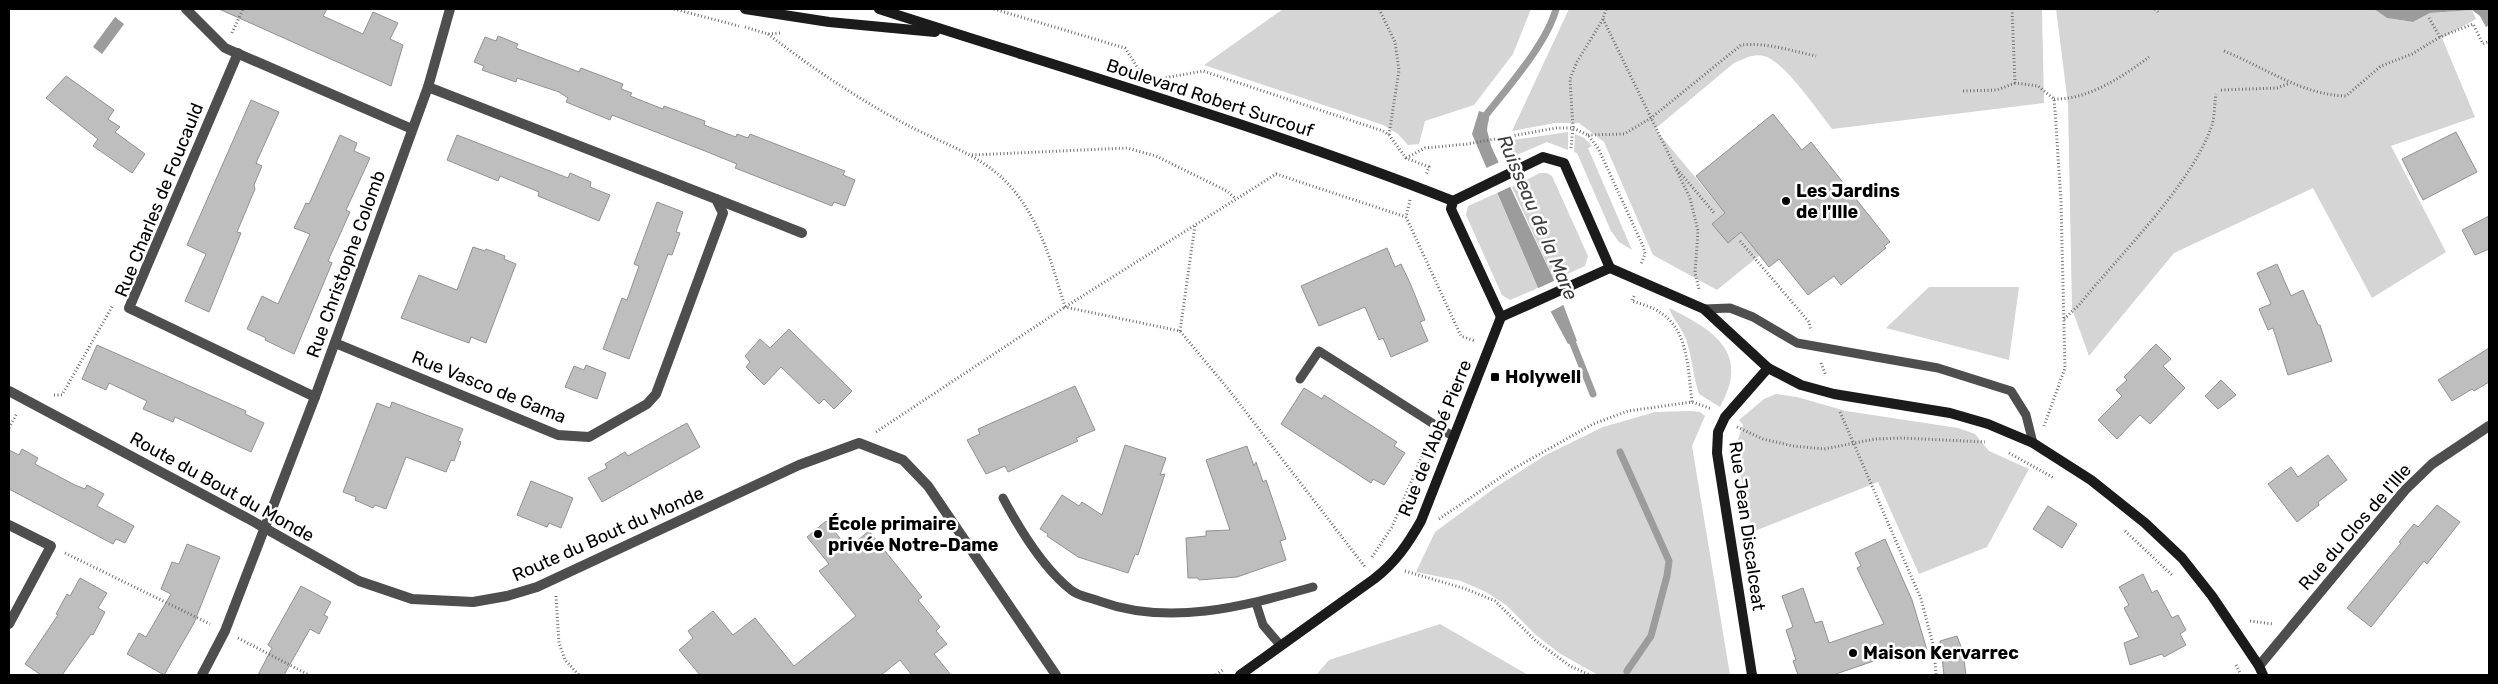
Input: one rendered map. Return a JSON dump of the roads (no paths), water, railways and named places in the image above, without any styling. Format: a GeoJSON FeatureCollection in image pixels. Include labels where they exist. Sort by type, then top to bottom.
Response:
{"type":"FeatureCollection","features":[{"type":"Feature","properties":{"kind":"street"},"geometry":{"type":"LineString","coordinates":[[186,9],[225,48],[412,129]]}},
{"type":"Feature","properties":{"kind":"street","name":"Rue Christophe Colomb"},"geometry":{"type":"LineString","coordinates":[[202,675],[225,631],[315,397],[428,87],[450,9]]}},
{"type":"Feature","properties":{"kind":"street","name":"Boulevard Robert Surcouf"},"geometry":{"type":"LineString","coordinates":[[745,9],[829,22],[954,33]]}},
{"type":"Feature","properties":{"kind":"street","name":"Boulevard Robert Surcouf"},"geometry":{"type":"LineString","coordinates":[[879,9],[1210,113],[1453,201]]}},
{"type":"Feature","properties":{"kind":"street","name":"Rue Charles de Foucauld"},"geometry":{"type":"LineString","coordinates":[[238,53],[129,308],[315,397]]}},
{"type":"Feature","properties":{"kind":"street"},"geometry":{"type":"LineString","coordinates":[[428,87],[802,233]]}},
{"type":"Feature","properties":{"kind":"street"},"geometry":{"type":"LineString","coordinates":[[1610,268],[1564,163],[1543,157],[1472,190],[1453,201],[1451,209],[1501,317],[1610,268],[1636,277],[1704,309],[1768,368],[1801,385],[1834,394],[1950,413],[1988,424],[2033,443],[2091,480],[2145,523],[2182,558],[2212,596],[2261,671]]}},
{"type":"Feature","properties":{"kind":"street","name":"Rue Vasco de Gama"},"geometry":{"type":"LineString","coordinates":[[335,343],[558,436],[589,437],[647,404],[656,394],[723,213],[716,200]]}},
{"type":"Feature","properties":{"kind":"street","name":"Rue de l'Abbé Pierre"},"geometry":{"type":"LineString","coordinates":[[1240,675],[1390,567],[1407,546],[1421,521],[1501,317]]}},
{"type":"Feature","properties":{"kind":"street","name":"Rue Jean Discalceat"},"geometry":{"type":"LineString","coordinates":[[1752,675],[1717,453],[1718,432],[1725,417],[1768,368]]}},
{"type":"Feature","properties":{"kind":"street","name":"Route du Bout du Monde"},"geometry":{"type":"LineString","coordinates":[[9,391],[266,528],[359,581],[412,599],[473,602],[507,596],[555,578],[799,465],[859,443],[903,460],[928,486],[1056,675]]}},
{"type":"Feature","properties":{"kind":"street","name":"Rue du Clos de l'Ille"},"geometry":{"type":"LineString","coordinates":[[2261,671],[2298,618],[2405,490],[2432,464],[2489,426]]}},
{"type":"Feature","properties":{"kind":"street"},"geometry":{"type":"LineString","coordinates":[[9,526],[51,546],[9,624]]}},
{"type":"Feature","properties":{"kind":"lane"},"geometry":{"type":"LineString","coordinates":[[1704,309],[1730,308],[1753,317],[1797,342],[1815,347],[1938,368],[2011,391],[2026,415],[2033,443]]}},
{"type":"Feature","properties":{"kind":"lane"},"geometry":{"type":"LineString","coordinates":[[1300,379],[1319,351],[1454,437]]}},
{"type":"Feature","properties":{"kind":"lane"},"geometry":{"type":"LineString","coordinates":[[1003,498],[1022,532],[1042,559],[1072,591],[1112,606],[1159,614],[1207,612],[1256,603],[1313,587]]}},
{"type":"Feature","properties":{"kind":"lane"},"geometry":{"type":"LineString","coordinates":[[1256,603],[1263,625],[1281,646]]}},
{"type":"Feature","properties":{"kind":"waterway","name":"Ruisseau de la Mare"},"geometry":{"type":"LineString","coordinates":[[1485,121],[1486,115],[1536,50],[1556,9]]}},
{"type":"Feature","properties":{"kind":"waterway","name":"Ruisseau de la Mare"},"geometry":{"type":"LineString","coordinates":[[1570,336],[1593,394]]}},
{"type":"Feature","properties":{"kind":"waterway","name":"Ruisseau de la Mare"},"geometry":{"type":"LineString","coordinates":[[1620,452],[1669,561],[1667,576],[1651,636],[1627,671]]}},
{"type":"Feature","properties":{"kind":"place","name":"Les Jardins de l'Ille"},"geometry":{"type":"Point","coordinates":[1786,201]}},
{"type":"Feature","properties":{"kind":"place","name":"Holywell"},"geometry":{"type":"Point","coordinates":[1495,377]}},
{"type":"Feature","properties":{"kind":"place","name":"École primaire privée Notre-Dame"},"geometry":{"type":"Point","coordinates":[818,534]}},
{"type":"Feature","properties":{"kind":"place","name":"Maison Kervarrec"},"geometry":{"type":"Point","coordinates":[1853,653]}}]}
